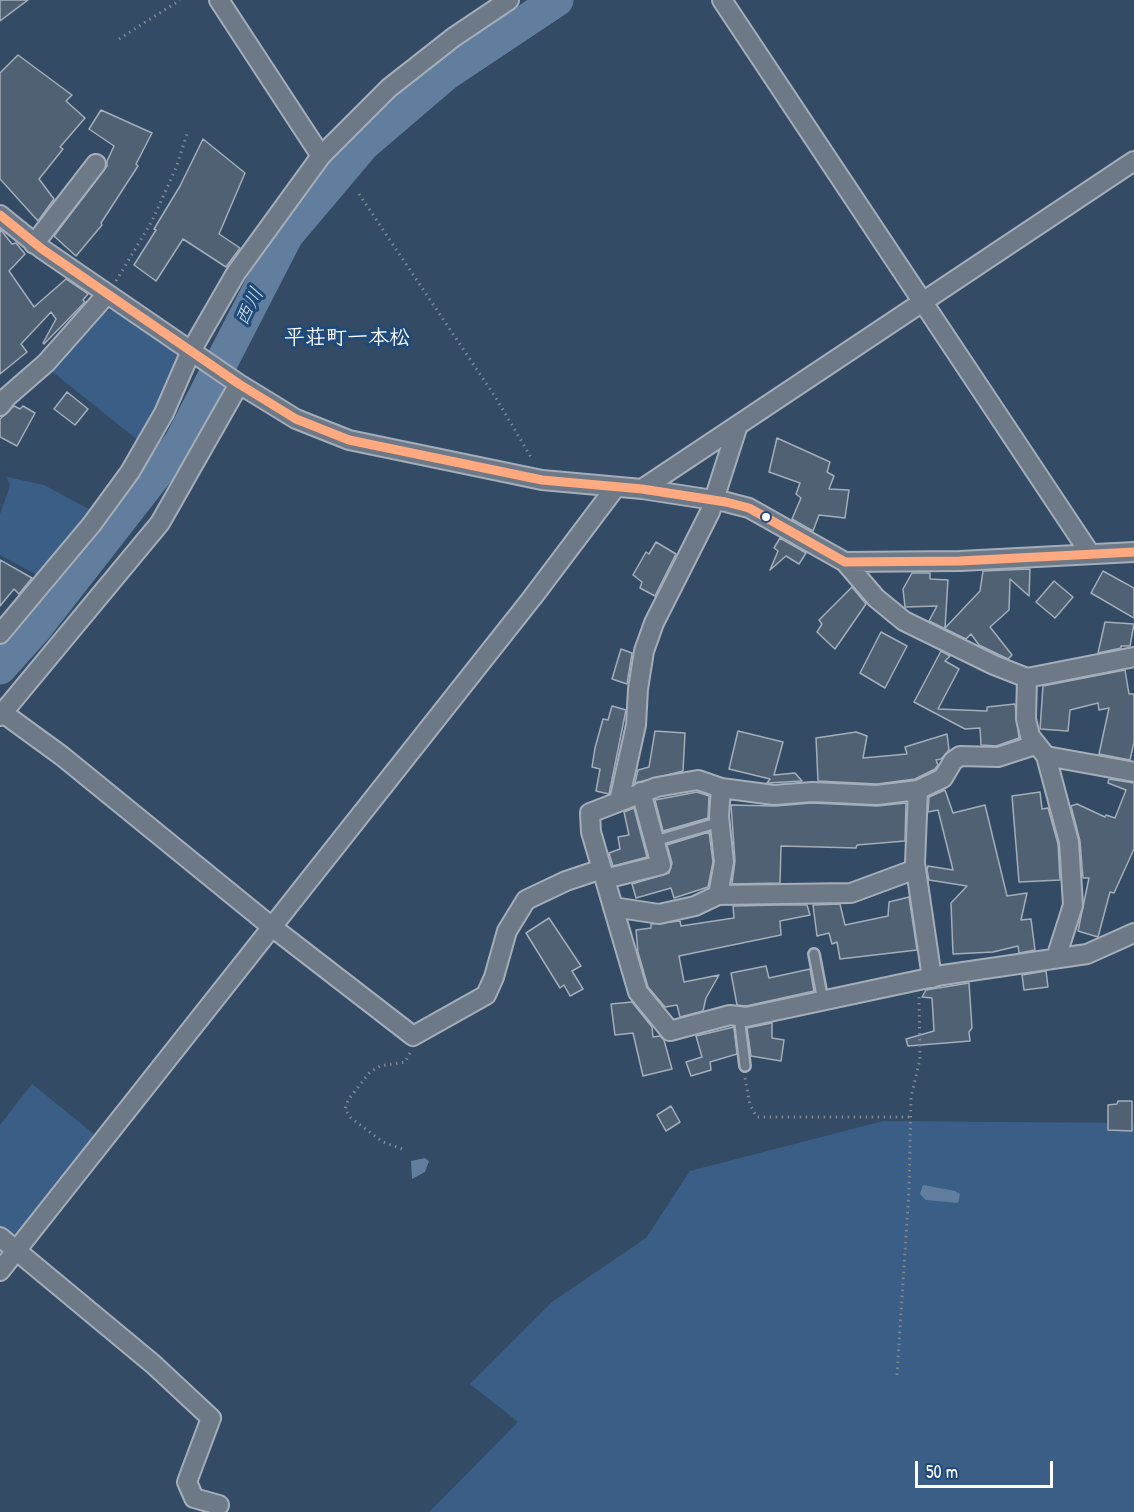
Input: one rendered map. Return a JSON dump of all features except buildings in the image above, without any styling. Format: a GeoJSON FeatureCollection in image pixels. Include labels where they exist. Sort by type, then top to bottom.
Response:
{"type":"FeatureCollection","features":[{"type":"Feature","properties":{"kind":"street"},"geometry":{"type":"LineString","coordinates":[[219,0],[321,156]]}},
{"type":"Feature","properties":{"kind":"street"},"geometry":{"type":"LineString","coordinates":[[0,634],[92,524],[130,472],[164,413],[191,351],[236,273],[321,156],[331,149],[389,88],[454,37],[509,0]]}},
{"type":"Feature","properties":{"kind":"street"},"geometry":{"type":"LineString","coordinates":[[722,0],[1089,552]]}},
{"type":"Feature","properties":{"kind":"street"},"geometry":{"type":"LineString","coordinates":[[642,489],[922,300],[1134,161]]}},
{"type":"Feature","properties":{"kind":"street"},"geometry":{"type":"LineString","coordinates":[[34,244],[96,164]]}},
{"type":"Feature","properties":{"kind":"street"},"geometry":{"type":"LineString","coordinates":[[2,222],[239,384],[297,419],[349,440],[542,480],[642,489],[749,508],[845,562],[876,597],[904,621],[994,666],[1027,678],[1134,657]]}},
{"type":"Feature","properties":{"kind":"street"},"geometry":{"type":"LineString","coordinates":[[0,406],[46,363],[107,294]]}},
{"type":"Feature","properties":{"kind":"street"},"geometry":{"type":"LineString","coordinates":[[239,384],[160,523],[1,715],[62,756],[272,927],[413,1036],[486,995],[494,977],[507,931],[526,900],[566,880],[661,865],[641,792]]}},
{"type":"Feature","properties":{"kind":"street"},"geometry":{"type":"LineString","coordinates":[[619,801],[636,725],[638,689],[644,651],[654,623],[710,512],[738,426]]}},
{"type":"Feature","properties":{"kind":"street"},"geometry":{"type":"LineString","coordinates":[[0,1271],[524,608],[615,488]]}},
{"type":"Feature","properties":{"kind":"street"},"geometry":{"type":"LineString","coordinates":[[845,562],[960,561],[1089,552],[1134,552]]}},
{"type":"Feature","properties":{"kind":"street"},"geometry":{"type":"LineString","coordinates":[[1027,678],[1026,718],[1041,750],[1069,842],[1073,905],[1056,958]]}},
{"type":"Feature","properties":{"kind":"street"},"geometry":{"type":"LineString","coordinates":[[1134,772],[1041,750],[998,757],[960,756],[953,761],[943,778],[918,789],[877,795],[812,792],[774,795],[721,788],[698,780],[641,792],[590,813],[591,832],[638,992],[670,1031],[730,1015],[740,1016],[823,1001],[925,979],[1088,954],[1134,933]]}},
{"type":"Feature","properties":{"kind":"street"},"geometry":{"type":"LineString","coordinates":[[718,896],[724,862],[720,822],[721,788]]}},
{"type":"Feature","properties":{"kind":"street"},"geometry":{"type":"LineString","coordinates":[[918,789],[916,869],[925,979]]}},
{"type":"Feature","properties":{"kind":"street"},"geometry":{"type":"LineString","coordinates":[[613,907],[658,914],[695,906],[718,896],[851,893],[916,869]]}},
{"type":"Feature","properties":{"kind":"street"},"geometry":{"type":"LineString","coordinates":[[0,1237],[153,1364],[211,1418],[187,1482],[194,1498],[219,1505]]}},
{"type":"Feature","properties":{"kind":"lane"},"geometry":{"type":"LineString","coordinates":[[655,841],[720,822]]}},
{"type":"Feature","properties":{"kind":"lane"},"geometry":{"type":"LineString","coordinates":[[814,954],[823,1001]]}},
{"type":"Feature","properties":{"kind":"lane"},"geometry":{"type":"LineString","coordinates":[[740,1016],[745,1066]]}},
{"type":"Feature","properties":{"kind":"path"},"geometry":{"type":"LineString","coordinates":[[119,39],[180,0]]}},
{"type":"Feature","properties":{"kind":"path"},"geometry":{"type":"LineString","coordinates":[[107,294],[137,250],[152,221],[176,168],[188,131]]}},
{"type":"Feature","properties":{"kind":"path"},"geometry":{"type":"LineString","coordinates":[[359,194],[496,398],[522,439],[542,480]]}},
{"type":"Feature","properties":{"kind":"path"},"geometry":{"type":"LineString","coordinates":[[897,1375],[911,1097],[920,1059],[925,979]]}},
{"type":"Feature","properties":{"kind":"path"},"geometry":{"type":"LineString","coordinates":[[402,1149],[383,1142],[351,1118],[345,1109],[348,1100],[376,1067],[405,1062],[413,1036]]}},
{"type":"Feature","properties":{"kind":"path"},"geometry":{"type":"LineString","coordinates":[[745,1066],[750,1105],[757,1117],[911,1117]]}},
{"type":"Feature","properties":{"kind":"shaded area"},"geometry":{"type":"Polygon","coordinates":[[[114,310],[180,352],[180,365],[140,442],[49,369],[105,311],[114,310]]]}},
{"type":"Feature","properties":{"kind":"shaded area"},"geometry":{"type":"Polygon","coordinates":[[[7,477],[44,485],[94,512],[39,576],[0,555],[0,514],[10,486],[7,477]]]}},
{"type":"Feature","properties":{"kind":"shaded area"},"geometry":{"type":"Polygon","coordinates":[[[32,1084],[95,1135],[14,1238],[0,1227],[0,1125],[32,1084]]]}},
{"type":"Feature","properties":{"kind":"shaded area"},"geometry":{"type":"Polygon","coordinates":[[[883,1121],[1134,1123],[1134,1512],[429,1512],[518,1422],[470,1384],[552,1302],[646,1238],[690,1171],[883,1121]]]}},
{"type":"Feature","properties":{"kind":"shaded area"},"geometry":{"type":"Polygon","coordinates":[[[425,1158],[429,1161],[425,1172],[412,1179],[411,1161],[425,1158]]]}},
{"type":"Feature","properties":{"kind":"shaded area"},"geometry":{"type":"Polygon","coordinates":[[[923,1185],[955,1191],[960,1194],[958,1203],[926,1200],[920,1194],[923,1185]]]}},
{"type":"Feature","properties":{"kind":"waterway","name":"西川"},"geometry":{"type":"LineString","coordinates":[[0,668],[35,629],[180,443],[287,235],[363,145],[446,74],[557,0]]}},
{"type":"Feature","properties":{"kind":"transit line"},"geometry":{"type":"LineString","coordinates":[[0,215],[42,249],[239,384],[296,419],[349,440],[542,480],[642,489],[726,502],[749,508],[845,562],[960,561],[1134,552]]}},
{"type":"Feature","properties":{"kind":"district","name":"平荘町一本松"},"geometry":{"type":"Point","coordinates":[347,338]}}]}
